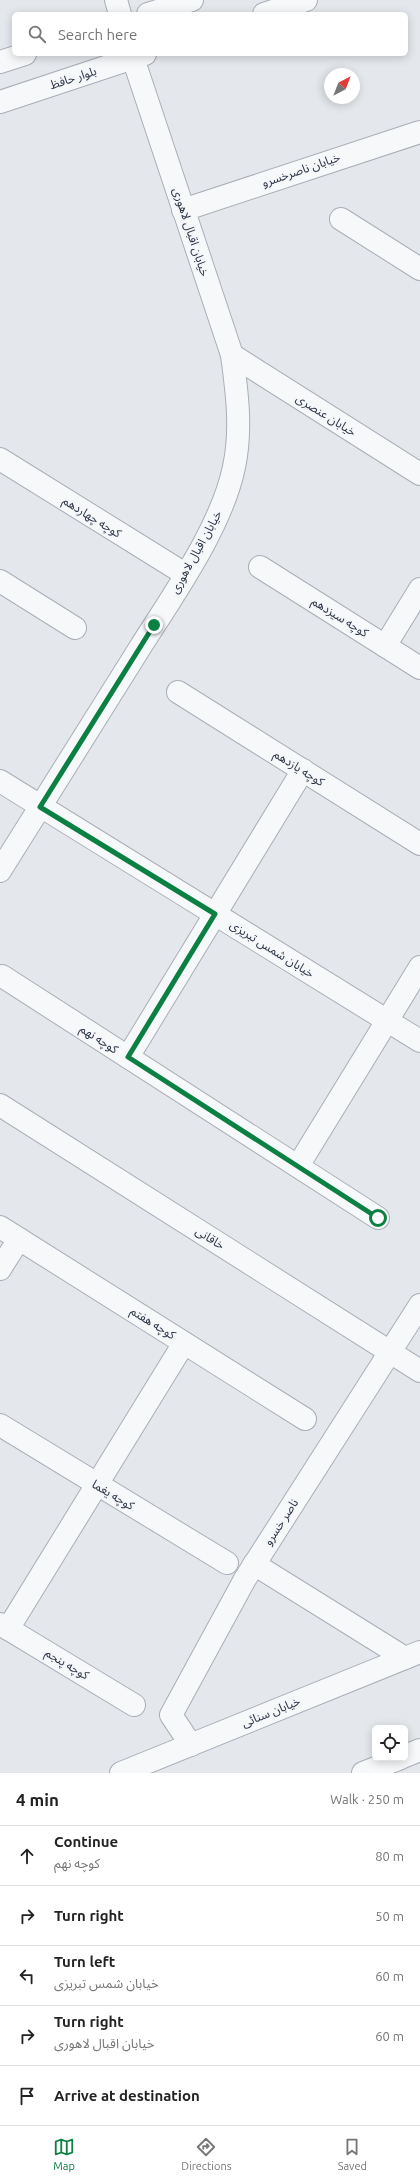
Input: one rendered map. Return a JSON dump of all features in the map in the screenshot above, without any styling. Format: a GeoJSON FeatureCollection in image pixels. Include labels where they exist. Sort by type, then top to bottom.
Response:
{"type":"FeatureCollection","features":[{"type":"Feature","properties":{"kind":"street"},"geometry":{"type":"LineString","coordinates":[[116,0],[119,12]]}},
{"type":"Feature","properties":{"kind":"street"},"geometry":{"type":"LineString","coordinates":[[154,12],[192,0]]}},
{"type":"Feature","properties":{"kind":"street"},"geometry":{"type":"LineString","coordinates":[[270,12],[306,0]]}},
{"type":"Feature","properties":{"kind":"street"},"geometry":{"type":"LineString","coordinates":[[0,62],[19,56]]}},
{"type":"Feature","properties":{"kind":"street","name":"بلوار حافظ"},"geometry":{"type":"LineString","coordinates":[[0,102],[133,56]]}},
{"type":"Feature","properties":{"kind":"street","name":"خیابان اقبال لاهوری"},"geometry":{"type":"LineString","coordinates":[[0,872],[203,543],[223,502],[234,467],[238,422],[237,395],[232,355],[183,210],[136,56]]}},
{"type":"Feature","properties":{"kind":"street","name":"خیابان ناصرخسرو"},"geometry":{"type":"LineString","coordinates":[[183,210],[420,132]]}},
{"type":"Feature","properties":{"kind":"street"},"geometry":{"type":"LineString","coordinates":[[341,219],[420,269]]}},
{"type":"Feature","properties":{"kind":"street","name":"خیابان عنصری"},"geometry":{"type":"LineString","coordinates":[[232,355],[420,474]]}},
{"type":"Feature","properties":{"kind":"street","name":"کوچه چهاردهم"},"geometry":{"type":"LineString","coordinates":[[0,459],[185,574]]}},
{"type":"Feature","properties":{"kind":"street","name":"کوچه سیزدهم"},"geometry":{"type":"LineString","coordinates":[[260,567],[420,668]]}},
{"type":"Feature","properties":{"kind":"street"},"geometry":{"type":"LineString","coordinates":[[0,581],[75,628]]}},
{"type":"Feature","properties":{"kind":"street"},"geometry":{"type":"LineString","coordinates":[[385,646],[420,589]]}},
{"type":"Feature","properties":{"kind":"street","name":"کوچه یازدهم"},"geometry":{"type":"LineString","coordinates":[[178,692],[420,844]]}},
{"type":"Feature","properties":{"kind":"street"},"geometry":{"type":"LineString","coordinates":[[128,1057],[303,770]]}},
{"type":"Feature","properties":{"kind":"street","name":"خیابان شمس تبریزی"},"geometry":{"type":"LineString","coordinates":[[0,781],[420,1041]]}},
{"type":"Feature","properties":{"kind":"street"},"geometry":{"type":"LineString","coordinates":[[298,1166],[420,967]]}},
{"type":"Feature","properties":{"kind":"street","name":"کوچه نهم"},"geometry":{"type":"LineString","coordinates":[[2,976],[378,1218]]}},
{"type":"Feature","properties":{"kind":"street","name":"خاقانی"},"geometry":{"type":"LineString","coordinates":[[0,1105],[420,1371]]}},
{"type":"Feature","properties":{"kind":"street","name":"کوچه هفتم"},"geometry":{"type":"LineString","coordinates":[[0,1227],[305,1419]]}},
{"type":"Feature","properties":{"kind":"street"},"geometry":{"type":"LineString","coordinates":[[0,1269],[19,1239]]}},
{"type":"Feature","properties":{"kind":"street","name":"ناصر خسرو"},"geometry":{"type":"LineString","coordinates":[[191,1745],[171,1715],[254,1564],[420,1305]]}},
{"type":"Feature","properties":{"kind":"street"},"geometry":{"type":"LineString","coordinates":[[4,1626],[96,1486],[184,1343]]}},
{"type":"Feature","properties":{"kind":"street","name":"کوچه یغما"},"geometry":{"type":"LineString","coordinates":[[0,1425],[96,1486],[227,1564]]}},
{"type":"Feature","properties":{"kind":"street"},"geometry":{"type":"LineString","coordinates":[[254,1564],[413,1655]]}},
{"type":"Feature","properties":{"kind":"street","name":"کوچه پنجم"},"geometry":{"type":"LineString","coordinates":[[4,1626],[134,1705]]}},
{"type":"Feature","properties":{"kind":"street","name":"خیابان سنائی"},"geometry":{"type":"LineString","coordinates":[[121,1773],[413,1655]]}},
{"type":"Feature","properties":{"kind":"street"},"geometry":{"type":"LineString","coordinates":[[408,1755],[420,1750]]}},
{"type":"Feature","properties":{"kind":"street"},"geometry":{"type":"LineString","coordinates":[[363,1773],[393,1761]]}},
{"type":"Feature","properties":{"kind":"route"},"geometry":{"type":"LineString","coordinates":[[154,625],[40,807],[215,914],[128,1057],[378,1218]]}}]}
